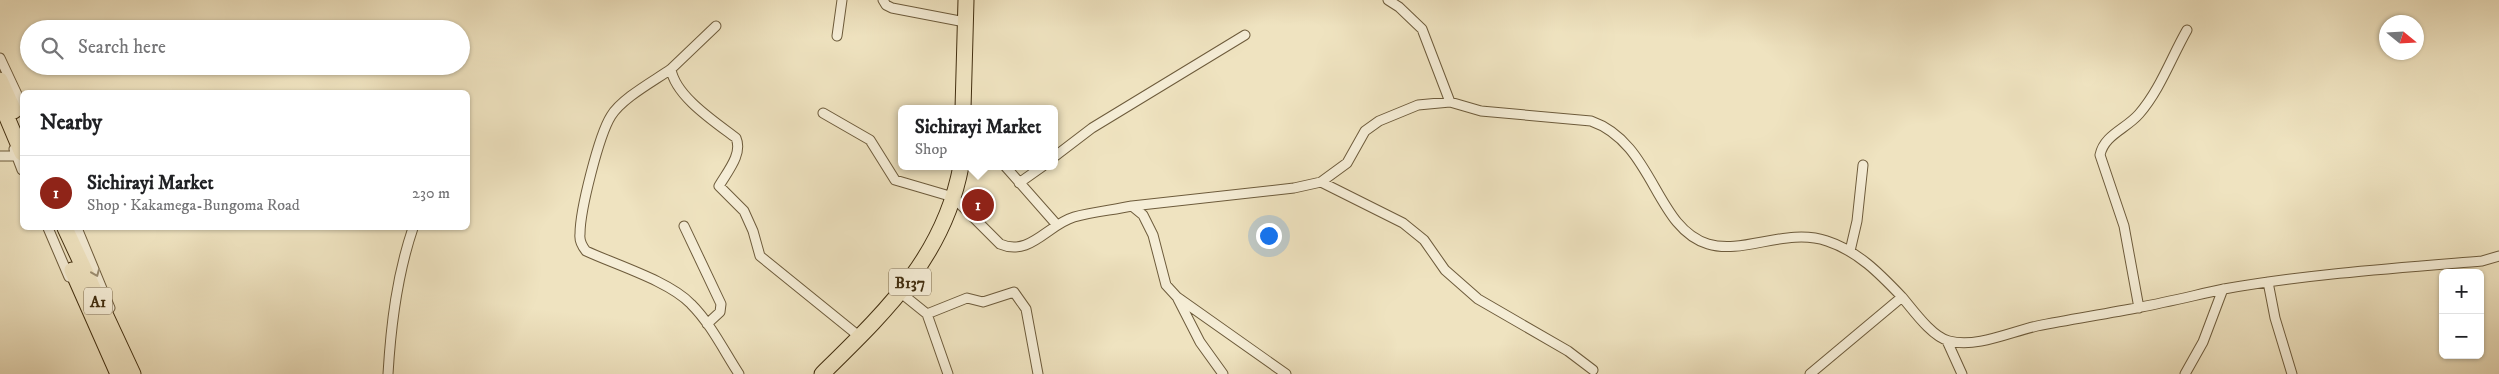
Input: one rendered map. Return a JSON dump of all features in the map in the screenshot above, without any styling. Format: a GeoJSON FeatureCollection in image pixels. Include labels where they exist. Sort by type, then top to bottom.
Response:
{"type":"FeatureCollection","features":[{"type":"Feature","properties":{"kind":"main road"},"geometry":{"type":"LineString","coordinates":[[963,105],[966,0]]}},
{"type":"Feature","properties":{"kind":"main road"},"geometry":{"type":"LineString","coordinates":[[0,80],[20,124]]}},
{"type":"Feature","properties":{"kind":"main road"},"geometry":{"type":"LineString","coordinates":[[0,101],[19,154]]}},
{"type":"Feature","properties":{"kind":"main road","name":"B137"},"geometry":{"type":"LineString","coordinates":[[822,374],[860,337],[900,293],[936,239],[953,197],[959,170]]}},
{"type":"Feature","properties":{"kind":"main road","name":"A1"},"geometry":{"type":"LineString","coordinates":[[55,230],[118,374]]}},
{"type":"Feature","properties":{"kind":"main road","name":"A1"},"geometry":{"type":"LineString","coordinates":[[66,230],[133,374]]}},
{"type":"Feature","properties":{"kind":"street"},"geometry":{"type":"LineString","coordinates":[[837,36],[842,0]]}},
{"type":"Feature","properties":{"kind":"street"},"geometry":{"type":"LineString","coordinates":[[883,0],[886,5],[892,8],[966,22]]}},
{"type":"Feature","properties":{"kind":"street"},"geometry":{"type":"LineString","coordinates":[[1388,0],[1399,7],[1422,29],[1450,102]]}},
{"type":"Feature","properties":{"kind":"street"},"geometry":{"type":"LineString","coordinates":[[716,26],[671,69],[620,105],[611,116],[589,182],[580,234],[581,245],[586,251],[672,288],[691,304],[707,324],[739,374]]}},
{"type":"Feature","properties":{"kind":"street"},"geometry":{"type":"LineString","coordinates":[[2139,308],[2124,226],[2100,155],[2106,141],[2129,124],[2148,104],[2187,30]]}},
{"type":"Feature","properties":{"kind":"street"},"geometry":{"type":"LineString","coordinates":[[1058,154],[1092,128],[1245,35]]}},
{"type":"Feature","properties":{"kind":"street"},"geometry":{"type":"LineString","coordinates":[[0,58],[20,101]]}},
{"type":"Feature","properties":{"kind":"street"},"geometry":{"type":"LineString","coordinates":[[671,69],[673,80],[683,92],[706,115],[736,138],[738,143],[737,155],[719,186],[744,211],[753,231],[760,256],[860,337]]}},
{"type":"Feature","properties":{"kind":"street"},"geometry":{"type":"LineString","coordinates":[[823,113],[870,140],[896,180],[953,197],[1000,244],[1009,248],[1025,247],[1057,225],[1072,218],[1132,206],[1294,188],[1321,182],[1347,162],[1365,131],[1379,121],[1418,105],[1450,102],[1482,111],[1591,121],[1608,127],[1620,136],[1636,156],[1680,226],[1694,238],[1708,244],[1723,247],[1795,236],[1826,240],[1860,256],[1902,297],[1923,322],[1947,341],[1962,374]]}},
{"type":"Feature","properties":{"kind":"street"},"geometry":{"type":"LineString","coordinates":[[0,118],[19,154],[0,156]]}},
{"type":"Feature","properties":{"kind":"street"},"geometry":{"type":"LineString","coordinates":[[1850,251],[1857,221],[1863,165]]}},
{"type":"Feature","properties":{"kind":"street"},"geometry":{"type":"LineString","coordinates":[[1008,170],[1057,225]]}},
{"type":"Feature","properties":{"kind":"street"},"geometry":{"type":"LineString","coordinates":[[1019,183],[1037,170]]}},
{"type":"Feature","properties":{"kind":"street"},"geometry":{"type":"LineString","coordinates":[[1321,182],[1404,223],[1424,240],[1445,270],[1478,300],[1568,351],[1593,370]]}},
{"type":"Feature","properties":{"kind":"street"},"geometry":{"type":"LineString","coordinates":[[1132,206],[1143,215],[1153,235],[1166,285],[1177,297],[1286,374]]}},
{"type":"Feature","properties":{"kind":"street"},"geometry":{"type":"LineString","coordinates":[[684,226],[721,304],[720,312],[707,324]]}},
{"type":"Feature","properties":{"kind":"street"},"geometry":{"type":"LineString","coordinates":[[49,230],[111,374]]}},
{"type":"Feature","properties":{"kind":"street"},"geometry":{"type":"LineString","coordinates":[[78,230],[121,334],[133,374]]}},
{"type":"Feature","properties":{"kind":"street"},"geometry":{"type":"LineString","coordinates":[[388,374],[397,284],[412,230]]}},
{"type":"Feature","properties":{"kind":"street"},"geometry":{"type":"LineString","coordinates":[[1947,341],[1973,342],[2036,327],[2268,282],[2375,269],[2482,261],[2499,256]]}},
{"type":"Feature","properties":{"kind":"street"},"geometry":{"type":"LineString","coordinates":[[2268,282],[2274,318],[2292,374]]}},
{"type":"Feature","properties":{"kind":"street"},"geometry":{"type":"LineString","coordinates":[[2185,374],[2203,342],[2223,290]]}},
{"type":"Feature","properties":{"kind":"street"},"geometry":{"type":"LineString","coordinates":[[927,314],[967,298],[983,302],[1014,292],[1026,308],[1038,374]]}},
{"type":"Feature","properties":{"kind":"street"},"geometry":{"type":"LineString","coordinates":[[900,293],[927,314],[948,374]]}},
{"type":"Feature","properties":{"kind":"street"},"geometry":{"type":"LineString","coordinates":[[1177,297],[1200,342],[1223,374]]}},
{"type":"Feature","properties":{"kind":"street"},"geometry":{"type":"LineString","coordinates":[[1810,374],[1902,297]]}},
{"type":"Feature","properties":{"kind":"place","name":"Sichirayi Market"},"geometry":{"type":"Point","coordinates":[978,205]}}]}
